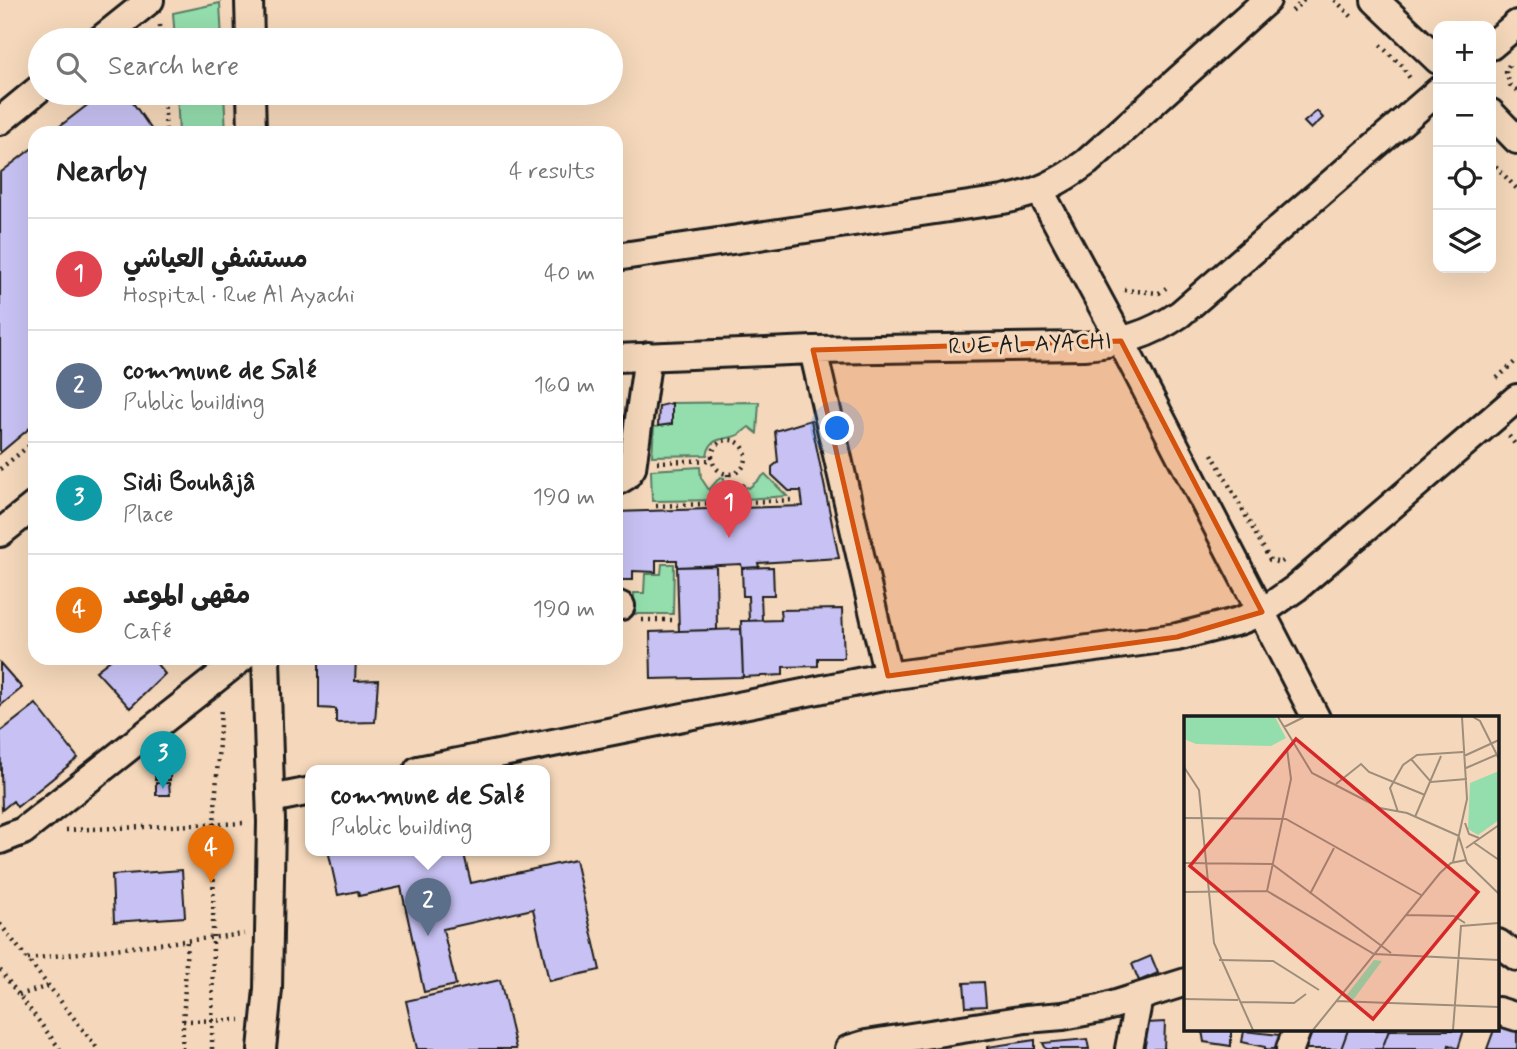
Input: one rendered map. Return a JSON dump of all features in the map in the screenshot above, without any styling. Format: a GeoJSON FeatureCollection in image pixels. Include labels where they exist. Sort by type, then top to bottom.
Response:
{"type":"FeatureCollection","features":[{"type":"Feature","properties":{"kind":"street"},"geometry":{"type":"LineString","coordinates":[[115,28],[150,0]]}},
{"type":"Feature","properties":{"kind":"street"},"geometry":{"type":"LineString","coordinates":[[249,0],[250,28]]}},
{"type":"Feature","properties":{"kind":"street"},"geometry":{"type":"LineString","coordinates":[[1375,0],[1433,55]]}},
{"type":"Feature","properties":{"kind":"street"},"geometry":{"type":"LineString","coordinates":[[623,256],[1003,200],[1040,191],[1064,180],[1087,163],[1275,9]]}},
{"type":"Feature","properties":{"kind":"street"},"geometry":{"type":"LineString","coordinates":[[1502,51],[1517,24]]}},
{"type":"Feature","properties":{"kind":"street","name":"RUE AL AYACHI"},"geometry":{"type":"LineString","coordinates":[[623,358],[813,350],[1084,346],[1121,341],[1152,331],[1180,314],[1433,95]]}},
{"type":"Feature","properties":{"kind":"street"},"geometry":{"type":"LineString","coordinates":[[0,121],[28,98]]}},
{"type":"Feature","properties":{"kind":"street"},"geometry":{"type":"LineString","coordinates":[[251,105],[252,126]]}},
{"type":"Feature","properties":{"kind":"street"},"geometry":{"type":"LineString","coordinates":[[1496,118],[1517,140]]}},
{"type":"Feature","properties":{"kind":"street"},"geometry":{"type":"LineString","coordinates":[[1040,191],[1316,716]]}},
{"type":"Feature","properties":{"kind":"street"},"geometry":{"type":"LineString","coordinates":[[813,350],[888,676]]}},
{"type":"Feature","properties":{"kind":"street"},"geometry":{"type":"LineString","coordinates":[[624,472],[648,356]]}},
{"type":"Feature","properties":{"kind":"street"},"geometry":{"type":"LineString","coordinates":[[443,765],[888,676],[1177,637],[1239,621],[1262,612],[1296,588],[1517,398]]}},
{"type":"Feature","properties":{"kind":"street"},"geometry":{"type":"LineString","coordinates":[[0,533],[28,511]]}},
{"type":"Feature","properties":{"kind":"street"},"geometry":{"type":"LineString","coordinates":[[0,840],[23,831],[235,665]]}},
{"type":"Feature","properties":{"kind":"street"},"geometry":{"type":"LineString","coordinates":[[261,1049],[269,931],[271,810],[267,665]]}},
{"type":"Feature","properties":{"kind":"street"},"geometry":{"type":"LineString","coordinates":[[271,810],[305,794]]}},
{"type":"Feature","properties":{"kind":"street"},"geometry":{"type":"LineString","coordinates":[[849,1049],[866,1044],[1100,1009],[1184,983]]}},
{"type":"Feature","properties":{"kind":"street"},"geometry":{"type":"LineString","coordinates":[[1129,1049],[1139,996]]}},
{"type":"Feature","properties":{"kind":"street"},"geometry":{"type":"LineString","coordinates":[[1290,1049],[1296,1032]]}},
{"type":"Feature","properties":{"kind":"path"},"geometry":{"type":"LineString","coordinates":[[1275,9],[1304,0]]}},
{"type":"Feature","properties":{"kind":"path"},"geometry":{"type":"LineString","coordinates":[[1502,51],[1510,85],[1517,91]]}},
{"type":"Feature","properties":{"kind":"path"},"geometry":{"type":"LineString","coordinates":[[165,105],[166,126]]}},
{"type":"Feature","properties":{"kind":"path"},"geometry":{"type":"LineString","coordinates":[[1496,167],[1517,188]]}},
{"type":"Feature","properties":{"kind":"path"},"geometry":{"type":"LineString","coordinates":[[1122,289],[1159,292],[1174,284]]}},
{"type":"Feature","properties":{"kind":"path"},"geometry":{"type":"LineString","coordinates":[[1496,378],[1517,360]]}},
{"type":"Feature","properties":{"kind":"path"},"geometry":{"type":"LineString","coordinates":[[730,440],[743,448],[746,454],[742,468],[736,473],[728,474],[715,467],[712,460],[713,452],[723,442],[730,440]]}},
{"type":"Feature","properties":{"kind":"path"},"geometry":{"type":"LineString","coordinates":[[1207,444],[1270,561],[1280,563],[1289,558]]}},
{"type":"Feature","properties":{"kind":"path"},"geometry":{"type":"LineString","coordinates":[[0,469],[28,447]]}},
{"type":"Feature","properties":{"kind":"path"},"geometry":{"type":"LineString","coordinates":[[624,472],[712,460]]}},
{"type":"Feature","properties":{"kind":"path"},"geometry":{"type":"LineString","coordinates":[[728,474],[730,502]]}},
{"type":"Feature","properties":{"kind":"path"},"geometry":{"type":"LineString","coordinates":[[729,489],[745,485]]}},
{"type":"Feature","properties":{"kind":"path"},"geometry":{"type":"LineString","coordinates":[[656,506],[793,500]]}},
{"type":"Feature","properties":{"kind":"path"},"geometry":{"type":"LineString","coordinates":[[212,1049],[214,825],[223,675]]}},
{"type":"Feature","properties":{"kind":"path"},"geometry":{"type":"LineString","coordinates":[[64,830],[214,825],[271,810]]}},
{"type":"Feature","properties":{"kind":"path"},"geometry":{"type":"LineString","coordinates":[[0,924],[98,1049]]}},
{"type":"Feature","properties":{"kind":"path"},"geometry":{"type":"LineString","coordinates":[[28,959],[269,931]]}},
{"type":"Feature","properties":{"kind":"path"},"geometry":{"type":"LineString","coordinates":[[182,1049],[187,940]]}},
{"type":"Feature","properties":{"kind":"path"},"geometry":{"type":"LineString","coordinates":[[0,970],[60,1049]]}},
{"type":"Feature","properties":{"kind":"path"},"geometry":{"type":"LineString","coordinates":[[19,995],[49,986]]}},
{"type":"Feature","properties":{"kind":"path"},"geometry":{"type":"LineString","coordinates":[[183,1021],[265,1020]]}},
{"type":"Feature","properties":{"kind":"highlighted area"},"geometry":{"type":"Polygon","coordinates":[[[1121,341],[1262,612],[1177,637],[888,676],[813,350],[1121,341]]]}},
{"type":"Feature","properties":{"kind":"green space"},"geometry":{"type":"Polygon","coordinates":[[[220,3],[221,28],[174,28],[173,13],[220,3]]]}},
{"type":"Feature","properties":{"kind":"green space"},"geometry":{"type":"Polygon","coordinates":[[[178,105],[225,105],[226,126],[179,126],[178,105]]]}},
{"type":"Feature","properties":{"kind":"green space"},"geometry":{"type":"Polygon","coordinates":[[[759,402],[757,433],[749,427],[740,434],[716,441],[709,448],[707,455],[652,456],[654,427],[672,424],[672,403],[759,402]]]}},
{"type":"Feature","properties":{"kind":"green space"},"geometry":{"type":"Polygon","coordinates":[[[700,467],[701,478],[709,490],[720,477],[724,478],[726,500],[652,501],[651,470],[700,467]]]}},
{"type":"Feature","properties":{"kind":"green space"},"geometry":{"type":"Polygon","coordinates":[[[765,474],[787,496],[733,500],[733,493],[749,488],[765,474]]]}},
{"type":"Feature","properties":{"kind":"green space"},"geometry":{"type":"Polygon","coordinates":[[[662,564],[674,564],[673,614],[634,614],[634,593],[644,593],[645,574],[661,574],[662,564]]]}},
{"type":"Feature","properties":{"kind":"building"},"geometry":{"type":"Polygon","coordinates":[[[87,105],[134,105],[149,126],[60,126],[87,105]]]}},
{"type":"Feature","properties":{"kind":"building"},"geometry":{"type":"Polygon","coordinates":[[[1317,111],[1323,118],[1311,129],[1304,122],[1317,111]]]}},
{"type":"Feature","properties":{"kind":"building"},"geometry":{"type":"Polygon","coordinates":[[[28,151],[28,430],[0,453],[0,173],[28,151]]]}},
{"type":"Feature","properties":{"kind":"building"},"geometry":{"type":"Polygon","coordinates":[[[672,403],[672,424],[658,426],[659,406],[672,403]]]}},
{"type":"Feature","properties":{"kind":"building"},"geometry":{"type":"Polygon","coordinates":[[[811,420],[839,558],[758,563],[759,567],[742,568],[741,564],[677,567],[677,560],[656,560],[656,572],[633,571],[633,580],[623,580],[623,512],[803,506],[801,491],[789,491],[772,475],[772,467],[778,462],[775,431],[811,420]]]}},
{"type":"Feature","properties":{"kind":"building"},"geometry":{"type":"Polygon","coordinates":[[[716,566],[717,630],[679,631],[677,567],[716,566]]]}},
{"type":"Feature","properties":{"kind":"building"},"geometry":{"type":"Polygon","coordinates":[[[773,567],[774,595],[761,595],[762,620],[749,621],[748,596],[743,596],[742,568],[773,567]]]}},
{"type":"Feature","properties":{"kind":"building"},"geometry":{"type":"Polygon","coordinates":[[[842,609],[844,658],[818,658],[818,666],[783,667],[783,675],[743,677],[741,621],[781,620],[780,610],[842,609]]]}},
{"type":"Feature","properties":{"kind":"building"},"geometry":{"type":"Polygon","coordinates":[[[741,629],[743,677],[651,679],[650,632],[741,629]]]}},
{"type":"Feature","properties":{"kind":"building"},"geometry":{"type":"Polygon","coordinates":[[[0,663],[22,688],[0,706],[0,663]]]}},
{"type":"Feature","properties":{"kind":"building"},"geometry":{"type":"Polygon","coordinates":[[[104,665],[158,665],[165,674],[130,708],[96,671],[104,665]]]}},
{"type":"Feature","properties":{"kind":"building"},"geometry":{"type":"Polygon","coordinates":[[[319,665],[356,665],[355,681],[378,680],[375,722],[336,723],[336,709],[319,708],[319,665]]]}},
{"type":"Feature","properties":{"kind":"building"},"geometry":{"type":"Polygon","coordinates":[[[36,704],[78,758],[17,807],[13,801],[2,810],[0,732],[36,704]]]}},
{"type":"Feature","properties":{"kind":"building"},"geometry":{"type":"Polygon","coordinates":[[[156,766],[170,766],[170,780],[155,780],[156,766]]]}},
{"type":"Feature","properties":{"kind":"building"},"geometry":{"type":"Polygon","coordinates":[[[156,783],[169,783],[170,795],[156,795],[156,783]]]}},
{"type":"Feature","properties":{"kind":"building"},"geometry":{"type":"Polygon","coordinates":[[[329,856],[464,856],[471,883],[575,860],[600,970],[549,981],[533,909],[443,929],[456,985],[424,992],[401,887],[359,896],[358,891],[338,895],[329,856]]]}},
{"type":"Feature","properties":{"kind":"building"},"geometry":{"type":"Polygon","coordinates":[[[182,870],[185,917],[114,922],[112,875],[182,870]]]}},
{"type":"Feature","properties":{"kind":"building"},"geometry":{"type":"Polygon","coordinates":[[[1151,956],[1158,973],[1139,981],[1132,964],[1151,956]]]}},
{"type":"Feature","properties":{"kind":"building"},"geometry":{"type":"Polygon","coordinates":[[[500,980],[516,1049],[417,1049],[406,1001],[500,980]]]}},
{"type":"Feature","properties":{"kind":"building"},"geometry":{"type":"Polygon","coordinates":[[[984,982],[986,1006],[966,1007],[964,983],[984,982]]]}},
{"type":"Feature","properties":{"kind":"building"},"geometry":{"type":"Polygon","coordinates":[[[1165,1022],[1164,1049],[1140,1049],[1146,1023],[1165,1022]]]}},
{"type":"Feature","properties":{"kind":"building"},"geometry":{"type":"Polygon","coordinates":[[[1500,1024],[1517,1031],[1517,1049],[1487,1049],[1493,1032],[1500,1032],[1500,1024]]]}},
{"type":"Feature","properties":{"kind":"building"},"geometry":{"type":"Polygon","coordinates":[[[1202,1032],[1231,1032],[1231,1046],[1204,1042],[1202,1032]]]}},
{"type":"Feature","properties":{"kind":"building"},"geometry":{"type":"Polygon","coordinates":[[[1244,1032],[1289,1036],[1283,1049],[1265,1049],[1242,1042],[1244,1032]]]}},
{"type":"Feature","properties":{"kind":"building"},"geometry":{"type":"Polygon","coordinates":[[[1303,1032],[1347,1032],[1341,1049],[1297,1049],[1303,1032]]]}},
{"type":"Feature","properties":{"kind":"building"},"geometry":{"type":"Polygon","coordinates":[[[1347,1032],[1388,1032],[1382,1049],[1341,1049],[1347,1032]]]}},
{"type":"Feature","properties":{"kind":"building"},"geometry":{"type":"Polygon","coordinates":[[[1388,1032],[1463,1032],[1458,1049],[1449,1045],[1448,1049],[1382,1049],[1388,1032]]]}},
{"type":"Feature","properties":{"kind":"building"},"geometry":{"type":"Polygon","coordinates":[[[1087,1039],[1089,1049],[1046,1049],[1043,1043],[1087,1039]]]}},
{"type":"Feature","properties":{"kind":"building"},"geometry":{"type":"Polygon","coordinates":[[[1035,1040],[1035,1049],[987,1049],[987,1047],[1035,1040]]]}},
{"type":"Feature","properties":{"kind":"place","name":"مستشفي العياشي"},"geometry":{"type":"Point","coordinates":[729,538]}},
{"type":"Feature","properties":{"kind":"place","name":"Sidi Bouhâjâ"},"geometry":{"type":"Point","coordinates":[163,789]}},
{"type":"Feature","properties":{"kind":"place","name":"مقهى الموعد"},"geometry":{"type":"Point","coordinates":[211,883]}},
{"type":"Feature","properties":{"kind":"place","name":"commune de Salé"},"geometry":{"type":"Point","coordinates":[428,936]}}]}
